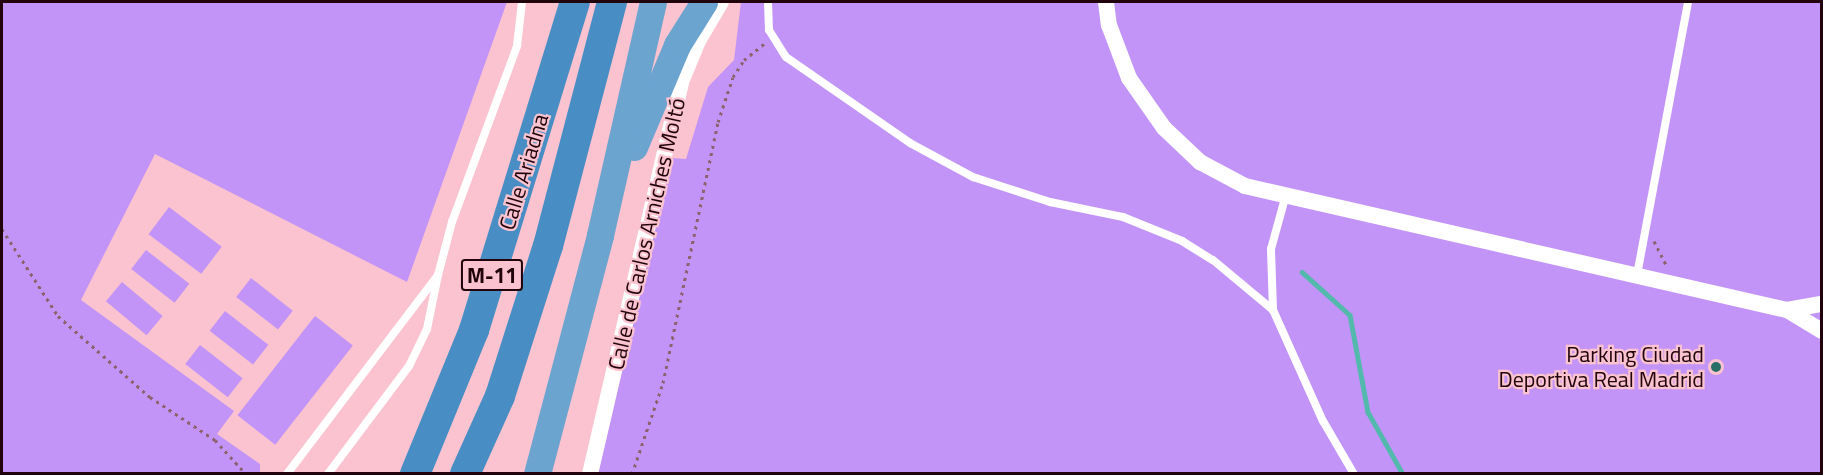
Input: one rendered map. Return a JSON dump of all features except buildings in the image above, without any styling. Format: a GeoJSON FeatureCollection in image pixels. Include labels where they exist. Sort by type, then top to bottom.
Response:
{"type":"FeatureCollection","features":[{"type":"Feature","properties":{"kind":"highway"},"geometry":{"type":"LineString","coordinates":[[555,72],[565,2]]}},
{"type":"Feature","properties":{"kind":"highway","name":"Calle Ariadna"},"geometry":{"type":"LineString","coordinates":[[415,474],[474,330],[575,2]]}},
{"type":"Feature","properties":{"kind":"highway","name":"Calle Ariadna"},"geometry":{"type":"LineString","coordinates":[[465,474],[500,396],[548,246],[612,2]]}},
{"type":"Feature","properties":{"kind":"highway"},"geometry":{"type":"LineString","coordinates":[[537,474],[600,235],[653,2]]}},
{"type":"Feature","properties":{"kind":"highway"},"geometry":{"type":"LineString","coordinates":[[600,235],[652,100],[677,45],[704,2]]}},
{"type":"Feature","properties":{"kind":"street","name":"Calle de Carlos Arniches Moltó"},"geometry":{"type":"LineString","coordinates":[[590,474],[681,82],[698,41],[721,2]]}},
{"type":"Feature","properties":{"kind":"street"},"geometry":{"type":"LineString","coordinates":[[1106,2],[1109,25],[1129,78],[1164,128],[1200,162],[1245,186],[1285,198],[1787,310],[1821,331]]}},
{"type":"Feature","properties":{"kind":"street"},"geometry":{"type":"LineString","coordinates":[[1787,310],[1821,303]]}},
{"type":"Feature","properties":{"kind":"lane"},"geometry":{"type":"LineString","coordinates":[[328,474],[409,366],[427,329],[452,222],[517,46],[522,2]]}},
{"type":"Feature","properties":{"kind":"lane"},"geometry":{"type":"LineString","coordinates":[[768,2],[773,37],[786,57],[910,143],[974,177],[1050,202],[1123,218],[1182,241],[1213,260],[1273,309]]}},
{"type":"Feature","properties":{"kind":"lane"},"geometry":{"type":"LineString","coordinates":[[1637,275],[1688,2]]}},
{"type":"Feature","properties":{"kind":"lane"},"geometry":{"type":"LineString","coordinates":[[1285,198],[1271,249],[1273,309],[1323,421],[1354,474]]}},
{"type":"Feature","properties":{"kind":"lane"},"geometry":{"type":"LineString","coordinates":[[287,474],[438,275]]}},
{"type":"Feature","properties":{"kind":"path"},"geometry":{"type":"LineString","coordinates":[[632,474],[663,383],[718,122],[733,77],[744,60],[773,37]]}},
{"type":"Feature","properties":{"kind":"path"},"geometry":{"type":"LineString","coordinates":[[2,229],[58,316],[150,397],[216,440],[246,474]]}},
{"type":"Feature","properties":{"kind":"path"},"geometry":{"type":"LineString","coordinates":[[1644,239],[1658,241],[1663,259],[1671,269]]}},
{"type":"Feature","properties":{"kind":"shaded area"},"geometry":{"type":"Polygon","coordinates":[[[2,2],[507,2],[407,282],[155,154],[81,300],[234,411],[217,434],[260,464],[260,473],[2,473],[2,2]]]}},
{"type":"Feature","properties":{"kind":"shaded area"},"geometry":{"type":"Polygon","coordinates":[[[741,2],[1821,2],[1821,473],[598,474],[672,158],[686,159],[708,87],[734,60],[741,2]]]}},
{"type":"Feature","properties":{"kind":"shaded area"},"geometry":{"type":"Polygon","coordinates":[[[169,207],[222,247],[201,274],[149,234],[169,207]]]}},
{"type":"Feature","properties":{"kind":"shaded area"},"geometry":{"type":"Polygon","coordinates":[[[146,250],[189,284],[175,303],[131,269],[146,250]]]}},
{"type":"Feature","properties":{"kind":"shaded area"},"geometry":{"type":"Polygon","coordinates":[[[251,278],[293,311],[278,330],[236,297],[251,278]]]}},
{"type":"Feature","properties":{"kind":"shaded area"},"geometry":{"type":"Polygon","coordinates":[[[122,282],[163,316],[147,335],[106,301],[122,282]]]}},
{"type":"Feature","properties":{"kind":"shaded area"},"geometry":{"type":"Polygon","coordinates":[[[225,311],[268,345],[253,365],[210,331],[225,311]]]}},
{"type":"Feature","properties":{"kind":"shaded area"},"geometry":{"type":"Polygon","coordinates":[[[315,316],[353,346],[275,445],[237,415],[315,316]]]}},
{"type":"Feature","properties":{"kind":"shaded area"},"geometry":{"type":"Polygon","coordinates":[[[200,345],[243,378],[228,397],[185,364],[200,345]]]}},
{"type":"Feature","properties":{"kind":"waterway"},"geometry":{"type":"LineString","coordinates":[[1302,272],[1350,315],[1368,412],[1403,474]]}},
{"type":"Feature","properties":{"kind":"place","name":"Parking Ciudad Deportiva Real Madrid"},"geometry":{"type":"Point","coordinates":[1716,367]}}]}
